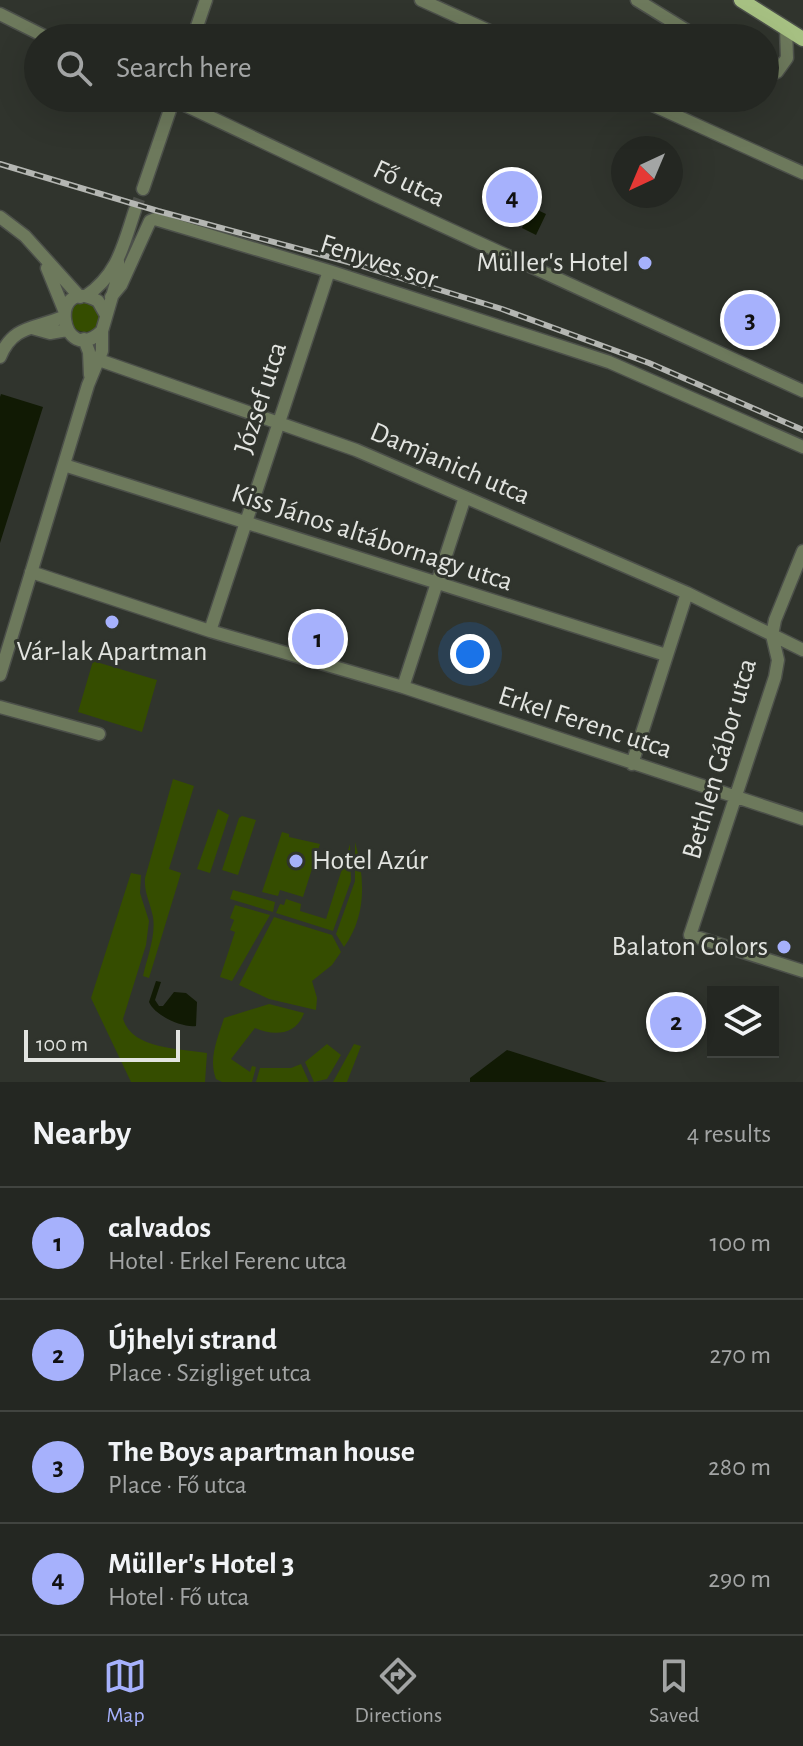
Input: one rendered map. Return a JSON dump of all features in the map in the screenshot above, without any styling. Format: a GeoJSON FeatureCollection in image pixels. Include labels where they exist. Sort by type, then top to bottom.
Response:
{"type":"FeatureCollection","features":[{"type":"Feature","properties":{"kind":"main road"},"geometry":{"type":"LineString","coordinates":[[741,0],[803,39]]}},
{"type":"Feature","properties":{"kind":"street"},"geometry":{"type":"LineString","coordinates":[[198,24],[206,0]]}},
{"type":"Feature","properties":{"kind":"street"},"geometry":{"type":"LineString","coordinates":[[421,0],[474,24]]}},
{"type":"Feature","properties":{"kind":"street"},"geometry":{"type":"LineString","coordinates":[[637,0],[676,24]]}},
{"type":"Feature","properties":{"kind":"street"},"geometry":{"type":"LineString","coordinates":[[0,14],[24,26]]}},
{"type":"Feature","properties":{"kind":"street"},"geometry":{"type":"LineString","coordinates":[[779,69],[787,58],[786,28]]}},
{"type":"Feature","properties":{"kind":"street"},"geometry":{"type":"LineString","coordinates":[[143,189],[169,112]]}},
{"type":"Feature","properties":{"kind":"street","name":"Fő utca"},"geometry":{"type":"LineString","coordinates":[[200,112],[391,203],[803,391]]}},
{"type":"Feature","properties":{"kind":"street"},"geometry":{"type":"LineString","coordinates":[[668,112],[803,173]]}},
{"type":"Feature","properties":{"kind":"street"},"geometry":{"type":"LineString","coordinates":[[0,357],[18,331],[64,313],[73,299],[103,284],[118,261],[135,210]]}},
{"type":"Feature","properties":{"kind":"street"},"geometry":{"type":"LineString","coordinates":[[0,217],[12,224],[83,296],[98,301],[104,325]]}},
{"type":"Feature","properties":{"kind":"street","name":"Fenyves sor"},"geometry":{"type":"LineString","coordinates":[[111,297],[121,285],[150,221],[155,219],[329,271],[609,362],[803,447]]}},
{"type":"Feature","properties":{"kind":"street"},"geometry":{"type":"LineString","coordinates":[[36,248],[60,295],[67,330],[77,338],[90,339],[104,325]]}},
{"type":"Feature","properties":{"kind":"street"},"geometry":{"type":"LineString","coordinates":[[0,675],[88,385],[99,360],[104,325],[118,276],[118,261]]}},
{"type":"Feature","properties":{"kind":"street","name":"József utca"},"geometry":{"type":"LineString","coordinates":[[210,631],[329,271]]}},
{"type":"Feature","properties":{"kind":"street"},"geometry":{"type":"LineString","coordinates":[[32,328],[50,333],[67,330]]}},
{"type":"Feature","properties":{"kind":"street"},"geometry":{"type":"LineString","coordinates":[[84,339],[91,366],[88,385]]}},
{"type":"Feature","properties":{"kind":"street","name":"Damjanich utca"},"geometry":{"type":"LineString","coordinates":[[99,360],[356,450],[687,593],[803,650]]}},
{"type":"Feature","properties":{"kind":"street","name":"Kiss János altábornagy utca"},"geometry":{"type":"LineString","coordinates":[[64,465],[436,585],[666,655]]}},
{"type":"Feature","properties":{"kind":"street"},"geometry":{"type":"LineString","coordinates":[[403,687],[465,497]]}},
{"type":"Feature","properties":{"kind":"street","name":"Bethlen Gábor utca"},"geometry":{"type":"LineString","coordinates":[[803,551],[775,620],[772,635],[778,660],[775,677],[690,935],[803,971]]}},
{"type":"Feature","properties":{"kind":"street","name":"Erkel Ferenc utca"},"geometry":{"type":"LineString","coordinates":[[31,572],[210,631],[403,687],[803,819]]}},
{"type":"Feature","properties":{"kind":"street"},"geometry":{"type":"LineString","coordinates":[[632,764],[687,593]]}},
{"type":"Feature","properties":{"kind":"street"},"geometry":{"type":"LineString","coordinates":[[0,707],[99,734]]}},
{"type":"Feature","properties":{"kind":"green space"},"geometry":{"type":"Polygon","coordinates":[[[85,302],[96,306],[100,317],[96,328],[85,332],[74,328],[70,317],[74,306],[85,302]]]}},
{"type":"Feature","properties":{"kind":"green space"},"geometry":{"type":"Polygon","coordinates":[[[93,661],[157,680],[142,732],[78,712],[93,661]]]}},
{"type":"Feature","properties":{"kind":"green space"},"geometry":{"type":"Polygon","coordinates":[[[173,779],[194,786],[169,869],[181,873],[149,978],[143,976],[154,924],[145,878],[173,779]]]}},
{"type":"Feature","properties":{"kind":"green space"},"geometry":{"type":"Polygon","coordinates":[[[218,809],[229,815],[210,873],[197,869],[218,809]]]}},
{"type":"Feature","properties":{"kind":"green space"},"geometry":{"type":"Polygon","coordinates":[[[242,816],[256,820],[238,875],[222,870],[242,816]]]}},
{"type":"Feature","properties":{"kind":"green space"},"geometry":{"type":"Polygon","coordinates":[[[282,832],[289,834],[289,837],[320,844],[303,897],[280,890],[278,896],[262,892],[282,832]]]}},
{"type":"Feature","properties":{"kind":"green space"},"geometry":{"type":"Polygon","coordinates":[[[355,842],[361,869],[362,896],[357,922],[344,947],[336,934],[355,881],[355,842]]]}},
{"type":"Feature","properties":{"kind":"green space"},"geometry":{"type":"Polygon","coordinates":[[[350,844],[351,881],[333,931],[276,913],[286,899],[301,904],[300,911],[326,919],[350,844]]]}},
{"type":"Feature","properties":{"kind":"green space"},"geometry":{"type":"Polygon","coordinates":[[[131,873],[141,875],[140,893],[149,921],[146,945],[123,1019],[136,1037],[147,1042],[207,1053],[205,1082],[131,1082],[91,998],[131,873]]]}},
{"type":"Feature","properties":{"kind":"green space"},"geometry":{"type":"Polygon","coordinates":[[[233,890],[275,902],[273,912],[230,899],[233,890]]]}},
{"type":"Feature","properties":{"kind":"green space"},"geometry":{"type":"Polygon","coordinates":[[[235,905],[270,915],[232,981],[220,977],[235,932],[230,930],[234,920],[230,918],[235,905]]]}},
{"type":"Feature","properties":{"kind":"green space"},"geometry":{"type":"Polygon","coordinates":[[[274,917],[332,935],[341,952],[332,965],[312,981],[317,998],[316,1010],[269,999],[239,985],[274,917]]]}},
{"type":"Feature","properties":{"kind":"green space"},"geometry":{"type":"Polygon","coordinates":[[[269,1004],[304,1013],[290,1030],[276,1033],[255,1028],[231,1059],[250,1072],[252,1066],[256,1067],[252,1082],[222,1082],[216,1079],[213,1056],[224,1018],[269,1004]]]}},
{"type":"Feature","properties":{"kind":"green space"},"geometry":{"type":"Polygon","coordinates":[[[327,1044],[341,1055],[327,1079],[314,1082],[305,1062],[327,1044]]]}},
{"type":"Feature","properties":{"kind":"green space"},"geometry":{"type":"Polygon","coordinates":[[[354,1044],[361,1046],[347,1082],[333,1082],[354,1044]]]}},
{"type":"Feature","properties":{"kind":"green space"},"geometry":{"type":"Polygon","coordinates":[[[301,1064],[309,1082],[256,1082],[260,1068],[291,1068],[301,1064]]]}},
{"type":"Feature","properties":{"kind":"shaded area"},"geometry":{"type":"Polygon","coordinates":[[[531,207],[546,214],[536,235],[522,228],[531,207]]]}},
{"type":"Feature","properties":{"kind":"shaded area"},"geometry":{"type":"Polygon","coordinates":[[[1,394],[43,407],[0,543],[0,397],[1,394]]]}},
{"type":"Feature","properties":{"kind":"shaded area"},"geometry":{"type":"Polygon","coordinates":[[[156,981],[161,982],[155,1000],[159,1006],[163,1006],[174,992],[186,993],[197,1002],[196,1026],[170,1020],[152,1007],[149,1002],[156,981]]]}},
{"type":"Feature","properties":{"kind":"shaded area"},"geometry":{"type":"Polygon","coordinates":[[[507,1050],[607,1082],[470,1082],[470,1078],[507,1050]]]}},
{"type":"Feature","properties":{"kind":"tunnel"},"geometry":{"type":"LineString","coordinates":[[135,210],[143,189]]}},
{"type":"Feature","properties":{"kind":"railway"},"geometry":{"type":"LineString","coordinates":[[0,164],[158,211],[352,263],[502,309],[649,363],[803,430]]}},
{"type":"Feature","properties":{"kind":"place","name":"Müller's Hotel 3"},"geometry":{"type":"Point","coordinates":[512,197]}},
{"type":"Feature","properties":{"kind":"place","name":"Müller's Hotel"},"geometry":{"type":"Point","coordinates":[645,263]}},
{"type":"Feature","properties":{"kind":"place","name":"The Boys apartman house"},"geometry":{"type":"Point","coordinates":[750,320]}},
{"type":"Feature","properties":{"kind":"place","name":"Vár-lak Apartman"},"geometry":{"type":"Point","coordinates":[112,622]}},
{"type":"Feature","properties":{"kind":"place","name":"calvados"},"geometry":{"type":"Point","coordinates":[318,639]}},
{"type":"Feature","properties":{"kind":"place","name":"Hotel Azúr"},"geometry":{"type":"Point","coordinates":[296,861]}},
{"type":"Feature","properties":{"kind":"place","name":"Balaton Colors"},"geometry":{"type":"Point","coordinates":[784,947]}},
{"type":"Feature","properties":{"kind":"place","name":"Újhelyi strand"},"geometry":{"type":"Point","coordinates":[676,1022]}}]}
